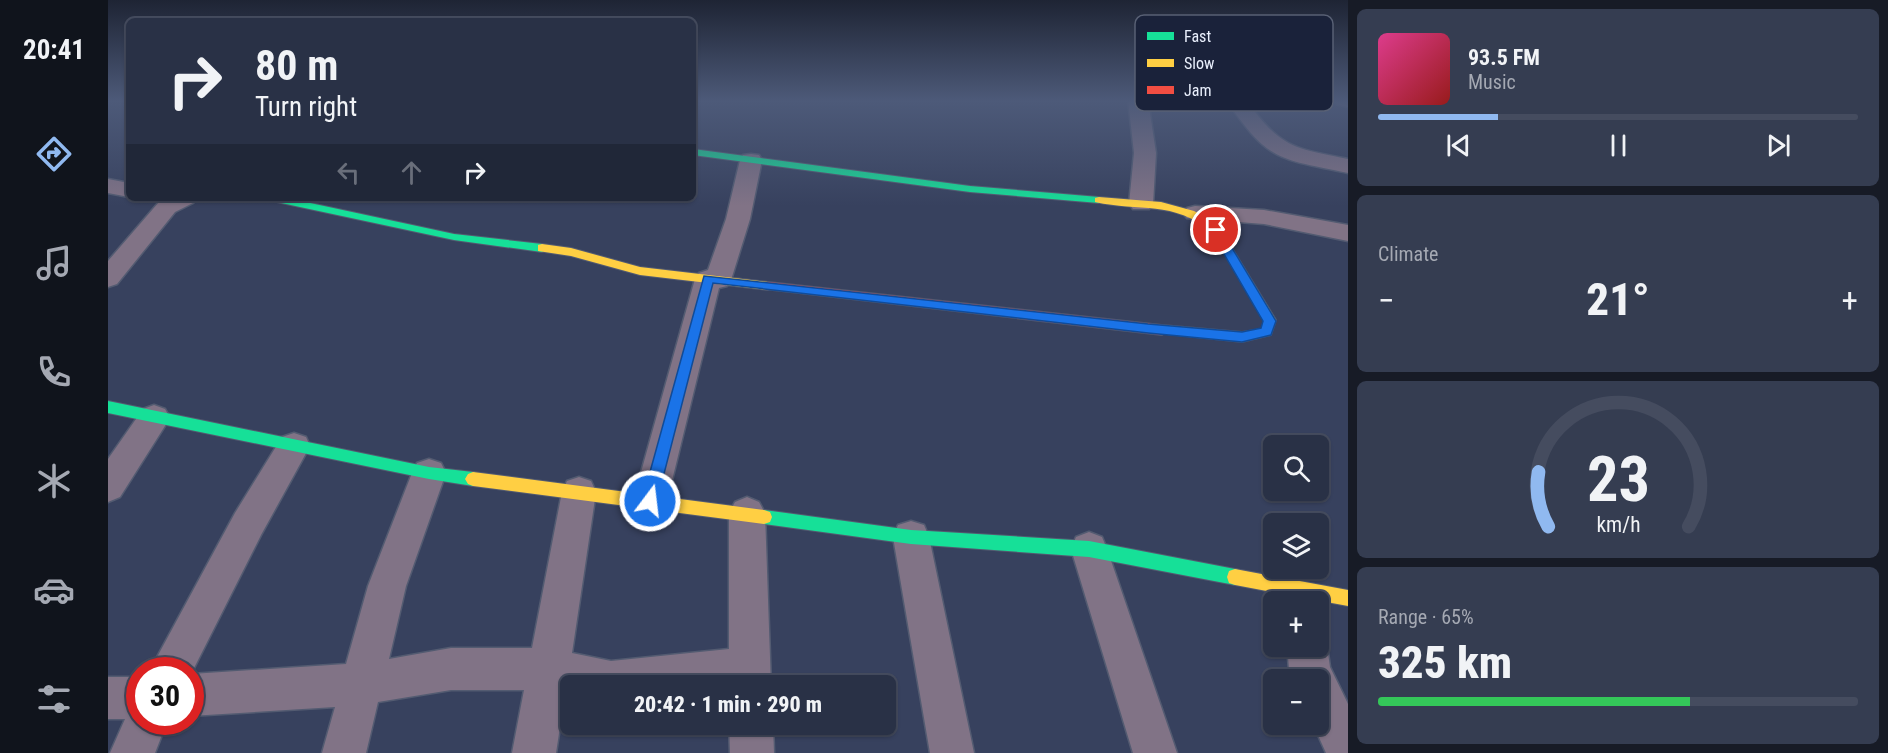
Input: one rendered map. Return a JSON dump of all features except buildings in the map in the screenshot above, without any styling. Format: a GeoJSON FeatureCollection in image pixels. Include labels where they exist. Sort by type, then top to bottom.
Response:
{"type":"FeatureCollection","features":[{"type":"Feature","properties":{"kind":"street"},"geometry":{"type":"LineString","coordinates":[[1141,204],[1145,153],[1143,135]]}},
{"type":"Feature","properties":{"kind":"street"},"geometry":{"type":"LineString","coordinates":[[1262,135],[1276,147],[1291,154],[1348,165]]}},
{"type":"Feature","properties":{"kind":"street"},"geometry":{"type":"LineString","coordinates":[[696,152],[970,189],[1167,206],[1195,213],[1264,217],[1343,227]]}},
{"type":"Feature","properties":{"kind":"street"},"geometry":{"type":"LineString","coordinates":[[650,501],[713,279],[738,219],[751,160]]}},
{"type":"Feature","properties":{"kind":"street"},"geometry":{"type":"LineString","coordinates":[[108,186],[126,189]]}},
{"type":"Feature","properties":{"kind":"street"},"geometry":{"type":"LineString","coordinates":[[108,278],[172,201]]}},
{"type":"Feature","properties":{"kind":"street"},"geometry":{"type":"LineString","coordinates":[[289,201],[454,237],[570,252],[640,271],[1148,329],[1242,337],[1267,332],[1270,321],[1216,230],[1207,220],[1195,213]]}},
{"type":"Feature","properties":{"kind":"street"},"geometry":{"type":"LineString","coordinates":[[108,407],[429,473],[747,513],[910,537],[1089,549],[1281,591]]}},
{"type":"Feature","properties":{"kind":"street"},"geometry":{"type":"LineString","coordinates":[[108,487],[154,418]]}},
{"type":"Feature","properties":{"kind":"street"},"geometry":{"type":"LineString","coordinates":[[178,657],[248,524],[294,446]]}},
{"type":"Feature","properties":{"kind":"street"},"geometry":{"type":"LineString","coordinates":[[344,753],[387,586],[429,473]]}},
{"type":"Feature","properties":{"kind":"street"},"geometry":{"type":"LineString","coordinates":[[534,753],[546,669],[579,492]]}},
{"type":"Feature","properties":{"kind":"street"},"geometry":{"type":"LineString","coordinates":[[747,513],[750,675]]}},
{"type":"Feature","properties":{"kind":"street"},"geometry":{"type":"LineString","coordinates":[[910,537],[952,753]]}},
{"type":"Feature","properties":{"kind":"street"},"geometry":{"type":"LineString","coordinates":[[1089,549],[1155,753]]}},
{"type":"Feature","properties":{"kind":"street"},"geometry":{"type":"LineString","coordinates":[[1329,597],[1348,598]]}},
{"type":"Feature","properties":{"kind":"street"},"geometry":{"type":"LineString","coordinates":[[204,694],[363,684],[451,669],[546,669],[576,675]]}},
{"type":"Feature","properties":{"kind":"street"},"geometry":{"type":"LineString","coordinates":[[108,698],[126,698]]}},
{"type":"Feature","properties":{"kind":"street"},"geometry":{"type":"LineString","coordinates":[[1329,711],[1348,752]]}},
{"type":"Feature","properties":{"kind":"street"},"geometry":{"type":"LineString","coordinates":[[132,753],[140,735]]}},
{"type":"Feature","properties":{"kind":"street"},"geometry":{"type":"LineString","coordinates":[[751,735],[752,753]]}},
{"type":"Feature","properties":{"kind":"traffic: fast"},"geometry":{"type":"LineString","coordinates":[[696,152],[970,189],[1099,200]]}},
{"type":"Feature","properties":{"kind":"traffic: fast"},"geometry":{"type":"LineString","coordinates":[[286,201],[454,237],[542,248]]}},
{"type":"Feature","properties":{"kind":"traffic: fast"},"geometry":{"type":"LineString","coordinates":[[108,407],[429,473],[473,479]]}},
{"type":"Feature","properties":{"kind":"traffic: fast"},"geometry":{"type":"LineString","coordinates":[[764,517],[911,537],[1089,549],[1235,577]]}},
{"type":"Feature","properties":{"kind":"traffic: slow"},"geometry":{"type":"LineString","coordinates":[[1099,200],[1161,205],[1191,213],[1204,220],[1216,230],[1270,320],[1267,332],[1242,337],[1162,330]]}},
{"type":"Feature","properties":{"kind":"traffic: slow"},"geometry":{"type":"LineString","coordinates":[[542,248],[571,252],[640,271],[768,286]]}},
{"type":"Feature","properties":{"kind":"traffic: slow"},"geometry":{"type":"LineString","coordinates":[[473,479],[764,517]]}},
{"type":"Feature","properties":{"kind":"traffic: slow"},"geometry":{"type":"LineString","coordinates":[[1235,577],[1348,598]]}},
{"type":"Feature","properties":{"kind":"traffic: jam"},"geometry":{"type":"LineString","coordinates":[[768,286],[1162,330]]}},
{"type":"Feature","properties":{"kind":"route"},"geometry":{"type":"LineString","coordinates":[[650,501],[708,279],[1148,329],[1242,337],[1267,332],[1270,321],[1216,230]]}}]}
